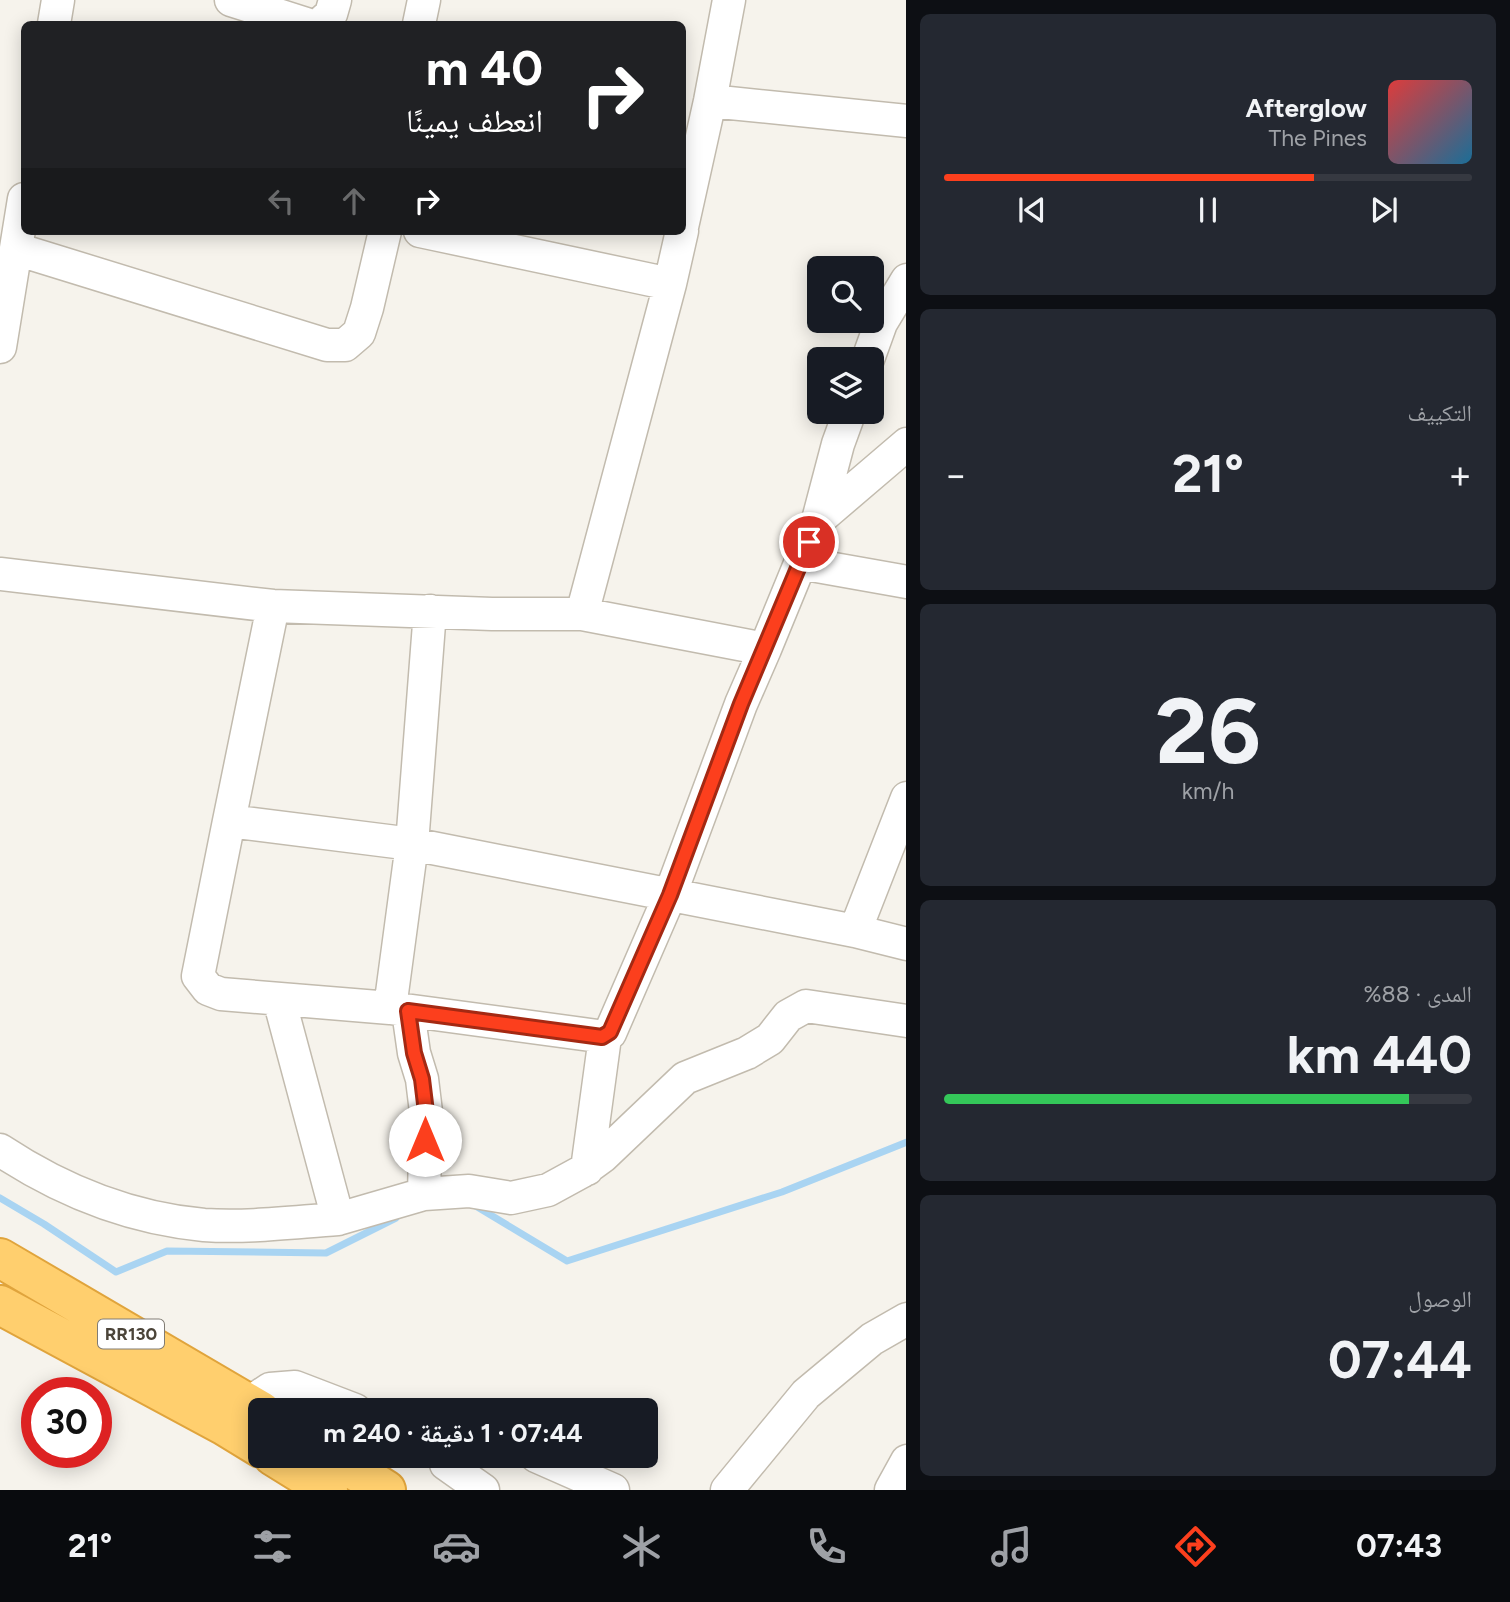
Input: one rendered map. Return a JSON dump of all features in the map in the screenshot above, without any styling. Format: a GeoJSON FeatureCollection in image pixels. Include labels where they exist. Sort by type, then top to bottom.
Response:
{"type":"FeatureCollection","features":[{"type":"Feature","properties":{"kind":"highway","name":"RR130"},"geometry":{"type":"LineString","coordinates":[[0,1258],[248,1403]]}},
{"type":"Feature","properties":{"kind":"highway","name":"RR130"},"geometry":{"type":"LineString","coordinates":[[0,1305],[248,1440]]}},
{"type":"Feature","properties":{"kind":"highway"},"geometry":{"type":"LineString","coordinates":[[292,1468],[328,1490]]}},
{"type":"Feature","properties":{"kind":"highway"},"geometry":{"type":"LineString","coordinates":[[351,1468],[386,1490]]}},
{"type":"Feature","properties":{"kind":"street"},"geometry":{"type":"LineString","coordinates":[[54,21],[58,0]]}},
{"type":"Feature","properties":{"kind":"street"},"geometry":{"type":"LineString","coordinates":[[231,0],[297,21]]}},
{"type":"Feature","properties":{"kind":"street"},"geometry":{"type":"LineString","coordinates":[[323,21],[331,13],[335,0]]}},
{"type":"Feature","properties":{"kind":"street"},"geometry":{"type":"LineString","coordinates":[[420,21],[424,0]]}},
{"type":"Feature","properties":{"kind":"street"},"geometry":{"type":"LineString","coordinates":[[686,211],[729,0]]}},
{"type":"Feature","properties":{"kind":"street"},"geometry":{"type":"LineString","coordinates":[[710,101],[906,121]]}},
{"type":"Feature","properties":{"kind":"street"},"geometry":{"type":"LineString","coordinates":[[0,347],[21,218]]}},
{"type":"Feature","properties":{"kind":"street"},"geometry":{"type":"LineString","coordinates":[[16,249],[327,345],[345,345],[359,333],[384,235]]}},
{"type":"Feature","properties":{"kind":"street"},"geometry":{"type":"LineString","coordinates":[[439,235],[670,284]]}},
{"type":"Feature","properties":{"kind":"street"},"geometry":{"type":"LineString","coordinates":[[582,614],[681,235]]}},
{"type":"Feature","properties":{"kind":"street"},"geometry":{"type":"LineString","coordinates":[[872,347],[881,323],[906,280]]}},
{"type":"Feature","properties":{"kind":"street"},"geometry":{"type":"LineString","coordinates":[[586,1169],[605,1037],[610,1032],[670,895],[741,704],[818,520],[845,424]]}},
{"type":"Feature","properties":{"kind":"street"},"geometry":{"type":"LineString","coordinates":[[818,520],[906,443]]}},
{"type":"Feature","properties":{"kind":"street"},"geometry":{"type":"LineString","coordinates":[[800,564],[906,582]]}},
{"type":"Feature","properties":{"kind":"street"},"geometry":{"type":"LineString","coordinates":[[0,574],[273,606],[492,614],[582,614],[765,649]]}},
{"type":"Feature","properties":{"kind":"street"},"geometry":{"type":"LineString","coordinates":[[273,606],[198,976],[208,989],[221,994],[399,1009],[605,1037]]}},
{"type":"Feature","properties":{"kind":"street"},"geometry":{"type":"LineString","coordinates":[[424,1194],[426,1112],[422,1079],[399,1009],[430,611]]}},
{"type":"Feature","properties":{"kind":"street"},"geometry":{"type":"LineString","coordinates":[[855,931],[906,798]]}},
{"type":"Feature","properties":{"kind":"street"},"geometry":{"type":"LineString","coordinates":[[229,821],[412,845],[855,931],[906,944]]}},
{"type":"Feature","properties":{"kind":"street"},"geometry":{"type":"LineString","coordinates":[[279,999],[338,1219]]}},
{"type":"Feature","properties":{"kind":"street"},"geometry":{"type":"LineString","coordinates":[[0,1150],[84,1196],[121,1210],[205,1225],[338,1219],[424,1194],[469,1191],[511,1198],[548,1190],[586,1169],[685,1078],[747,1053],[770,1039],[788,1016],[806,1006],[906,1021]]}},
{"type":"Feature","properties":{"kind":"street"},"geometry":{"type":"LineString","coordinates":[[727,1490],[806,1394],[872,1339],[906,1319]]}},
{"type":"Feature","properties":{"kind":"street"},"geometry":{"type":"LineString","coordinates":[[262,1398],[270,1389],[295,1387],[324,1398]]}},
{"type":"Feature","properties":{"kind":"street"},"geometry":{"type":"LineString","coordinates":[[891,1490],[906,1461]]}},
{"type":"Feature","properties":{"kind":"street"},"geometry":{"type":"LineString","coordinates":[[459,1468],[483,1490]]}},
{"type":"Feature","properties":{"kind":"street"},"geometry":{"type":"LineString","coordinates":[[563,1468],[613,1490]]}},
{"type":"Feature","properties":{"kind":"waterway"},"geometry":{"type":"LineString","coordinates":[[474,1205],[567,1261],[782,1192],[906,1142]]}},
{"type":"Feature","properties":{"kind":"waterway"},"geometry":{"type":"LineString","coordinates":[[0,1198],[116,1272],[167,1251],[326,1253],[396,1218]]}},
{"type":"Feature","properties":{"kind":"route"},"geometry":{"type":"LineString","coordinates":[[425,1140],[426,1112],[422,1079],[414,1053],[408,1011],[602,1037],[610,1032],[670,895],[741,704],[809,542]]}}]}
